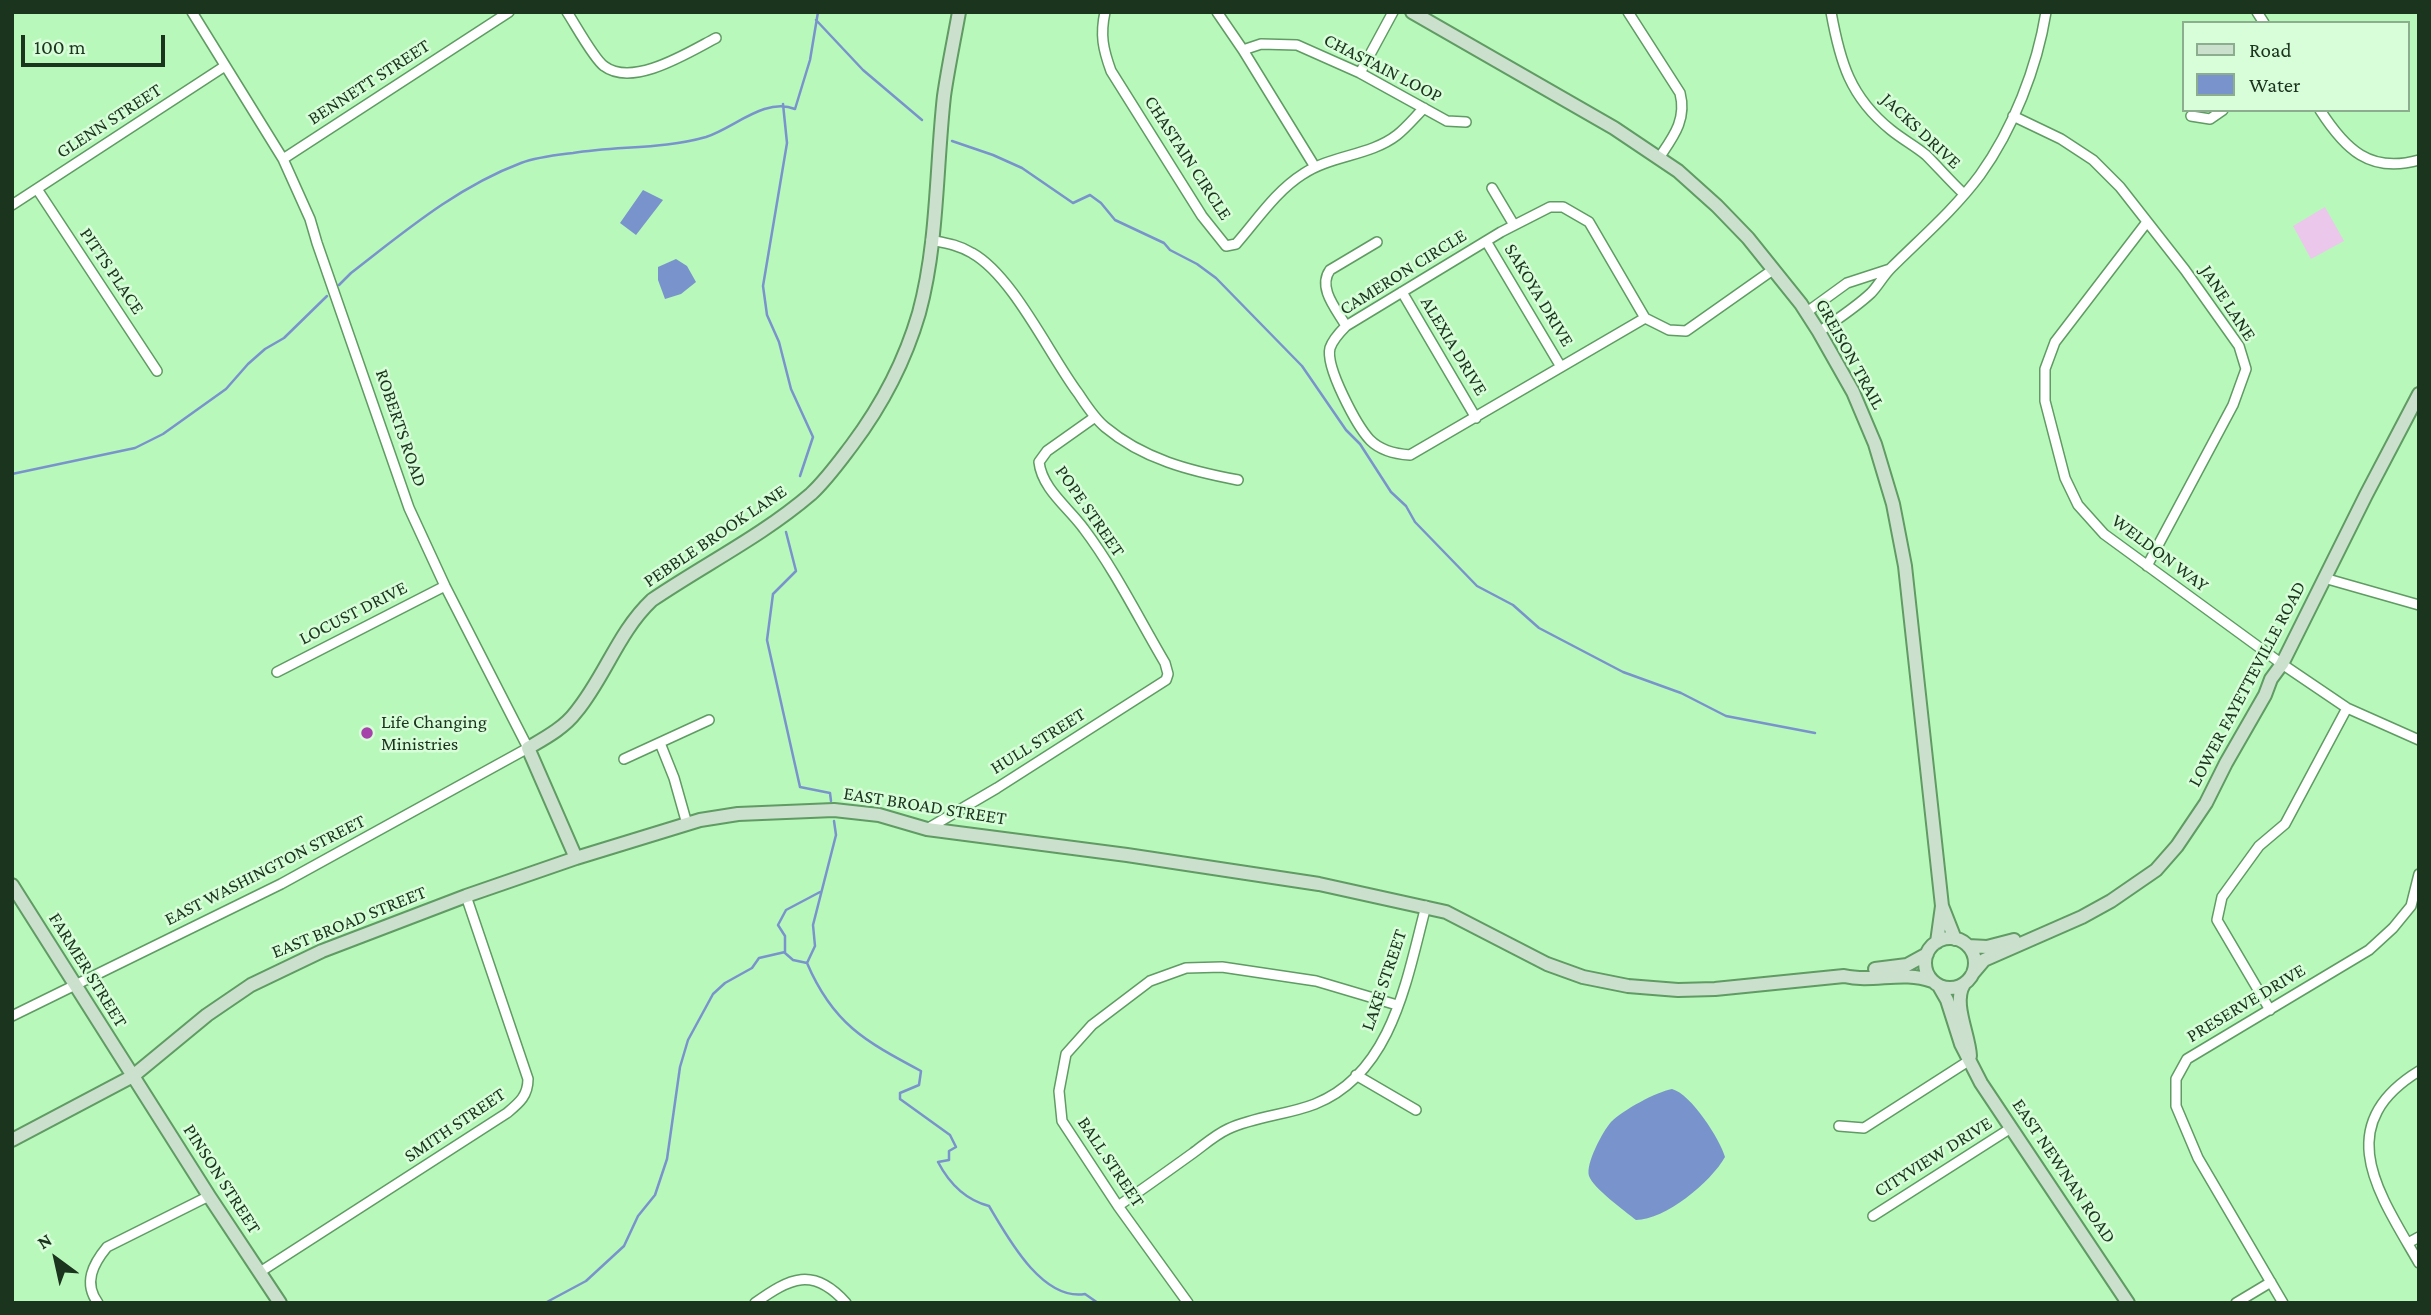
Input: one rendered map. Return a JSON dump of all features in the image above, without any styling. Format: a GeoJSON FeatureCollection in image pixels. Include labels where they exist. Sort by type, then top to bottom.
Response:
{"type":"FeatureCollection","features":[{"type":"Feature","properties":{"kind":"street","name":"BENNETT STREET"},"geometry":{"type":"LineString","coordinates":[[283,159],[509,12]]}},
{"type":"Feature","properties":{"kind":"street"},"geometry":{"type":"LineString","coordinates":[[567,12],[603,66],[617,72],[646,70],[716,38]]}},
{"type":"Feature","properties":{"kind":"street","name":"PEBBLE BROOK LANE"},"geometry":{"type":"LineString","coordinates":[[528,748],[550,735],[575,714],[624,633],[652,600],[770,526],[813,492],[864,429],[891,386],[910,342],[919,311],[931,240],[944,96],[959,12]]}},
{"type":"Feature","properties":{"kind":"street","name":"CHASTAIN CIRCLE"},"geometry":{"type":"LineString","coordinates":[[1105,12],[1100,32],[1111,71],[1202,216],[1226,246],[1236,244],[1288,184],[1315,167],[1379,145],[1397,135],[1424,108]]}},
{"type":"Feature","properties":{"kind":"street"},"geometry":{"type":"LineString","coordinates":[[1217,12],[1315,167]]}},
{"type":"Feature","properties":{"kind":"street"},"geometry":{"type":"LineString","coordinates":[[1360,73],[1393,12]]}},
{"type":"Feature","properties":{"kind":"street","name":"GREISON TRAIL"},"geometry":{"type":"LineString","coordinates":[[1412,12],[1614,128],[1678,171],[1717,206],[1774,270],[1807,312],[1853,392],[1875,444],[1893,504],[1906,578],[1942,906],[1937,942]]}},
{"type":"Feature","properties":{"kind":"street"},"geometry":{"type":"LineString","coordinates":[[1628,12],[1680,93],[1683,105],[1682,119],[1659,158]]}},
{"type":"Feature","properties":{"kind":"street","name":"JACKS DRIVE"},"geometry":{"type":"LineString","coordinates":[[1831,12],[1836,43],[1852,87],[1871,111],[1925,155],[1964,194]]}},
{"type":"Feature","properties":{"kind":"street"},"geometry":{"type":"LineString","coordinates":[[1819,332],[1871,293],[1890,269],[1920,242],[1980,176],[2013,116],[2030,75],[2046,12]]}},
{"type":"Feature","properties":{"kind":"street","name":"ROBERTS ROAD"},"geometry":{"type":"LineString","coordinates":[[195,14],[283,159],[310,219],[409,508],[445,586],[528,748],[576,858]]}},
{"type":"Feature","properties":{"kind":"street","name":"CHASTAIN LOOP"},"geometry":{"type":"LineString","coordinates":[[1243,50],[1261,44],[1297,45],[1360,73],[1447,121],[1465,122]]}},
{"type":"Feature","properties":{"kind":"street","name":"GLENN STREET"},"geometry":{"type":"LineString","coordinates":[[12,205],[225,66]]}},
{"type":"Feature","properties":{"kind":"street"},"geometry":{"type":"LineString","coordinates":[[2191,116],[2210,119],[2220,112]]}},
{"type":"Feature","properties":{"kind":"street"},"geometry":{"type":"LineString","coordinates":[[2321,112],[2344,144],[2364,158],[2400,165],[2419,160]]}},
{"type":"Feature","properties":{"kind":"street","name":"JANE LANE"},"geometry":{"type":"LineString","coordinates":[[2013,116],[2061,139],[2093,160],[2120,187],[2185,270],[2239,346],[2246,369],[2233,405],[2147,566]]}},
{"type":"Feature","properties":{"kind":"street"},"geometry":{"type":"LineString","coordinates":[[1492,188],[1514,225]]}},
{"type":"Feature","properties":{"kind":"street","name":"PITTS PLACE"},"geometry":{"type":"LineString","coordinates":[[37,189],[157,371]]}},
{"type":"Feature","properties":{"kind":"street","name":"CAMERON CIRCLE"},"geometry":{"type":"LineString","coordinates":[[1550,207],[1563,207],[1589,222],[1645,318],[1410,455],[1384,450],[1370,440],[1336,382],[1330,364],[1330,348],[1336,337],[1346,326],[1514,225],[1550,207]]}},
{"type":"Feature","properties":{"kind":"street","name":"WELDON WAY"},"geometry":{"type":"LineString","coordinates":[[2147,222],[2055,342],[2045,369],[2045,401],[2065,478],[2078,505],[2104,534],[2283,664]]}},
{"type":"Feature","properties":{"kind":"street"},"geometry":{"type":"LineString","coordinates":[[931,240],[955,245],[973,253],[992,267],[1015,296],[1060,369],[1095,417],[1126,443],[1161,461],[1192,472],[1238,480]]}},
{"type":"Feature","properties":{"kind":"street","name":"SAKOYA DRIVE"},"geometry":{"type":"LineString","coordinates":[[1486,241],[1562,368]]}},
{"type":"Feature","properties":{"kind":"street"},"geometry":{"type":"LineString","coordinates":[[1346,326],[1326,290],[1325,276],[1329,270],[1377,242]]}},
{"type":"Feature","properties":{"kind":"street"},"geometry":{"type":"LineString","coordinates":[[1807,312],[1847,283],[1890,269]]}},
{"type":"Feature","properties":{"kind":"street"},"geometry":{"type":"LineString","coordinates":[[1645,318],[1669,330],[1686,331],[1774,270]]}},
{"type":"Feature","properties":{"kind":"street","name":"ALEXIA DRIVE"},"geometry":{"type":"LineString","coordinates":[[1402,292],[1476,418]]}},
{"type":"Feature","properties":{"kind":"street","name":"LOWER FAYETTEVILLE ROAD"},"geometry":{"type":"LineString","coordinates":[[1969,978],[1984,960],[2082,917],[2121,895],[2156,870],[2177,846],[2206,803],[2265,695],[2271,679],[2283,664],[2419,394]]}},
{"type":"Feature","properties":{"kind":"street","name":"POPE STREET"},"geometry":{"type":"LineString","coordinates":[[1095,417],[1047,451],[1038,462],[1039,468],[1048,485],[1084,528],[1109,568],[1165,663],[1168,674],[1166,681]]}},
{"type":"Feature","properties":{"kind":"street"},"geometry":{"type":"LineString","coordinates":[[2324,578],[2419,604]]}},
{"type":"Feature","properties":{"kind":"street","name":"LOCUST DRIVE"},"geometry":{"type":"LineString","coordinates":[[277,672],[445,586]]}},
{"type":"Feature","properties":{"kind":"street"},"geometry":{"type":"LineString","coordinates":[[2283,664],[2347,708],[2419,740]]}},
{"type":"Feature","properties":{"kind":"street","name":"HULL STREET"},"geometry":{"type":"LineString","coordinates":[[927,828],[997,788],[1166,681]]}},
{"type":"Feature","properties":{"kind":"street"},"geometry":{"type":"LineString","coordinates":[[2270,1010],[2217,920],[2222,897],[2259,846],[2286,824],[2347,708]]}},
{"type":"Feature","properties":{"kind":"street"},"geometry":{"type":"LineString","coordinates":[[624,759],[709,720]]}},
{"type":"Feature","properties":{"kind":"street"},"geometry":{"type":"LineString","coordinates":[[660,743],[674,778],[687,824]]}},
{"type":"Feature","properties":{"kind":"street","name":"EAST WASHINGTON STREET"},"geometry":{"type":"LineString","coordinates":[[12,1016],[281,884],[528,748]]}},
{"type":"Feature","properties":{"kind":"street","name":"EAST BROAD STREET"},"geometry":{"type":"LineString","coordinates":[[12,1140],[133,1076],[207,1015],[251,985],[322,951],[466,896],[576,858],[687,824],[738,814],[834,810],[879,815],[927,828],[1319,884],[1446,912],[1547,964],[1582,976],[1628,986],[1678,990],[1715,989],[1844,976],[1855,971],[1907,965],[1927,954],[1937,942]]}},
{"type":"Feature","properties":{"kind":"street","name":"PRESERVE DRIVE"},"geometry":{"type":"LineString","coordinates":[[2283,1303],[2198,1158],[2176,1107],[2176,1079],[2187,1059],[2370,950],[2411,906],[2419,874]]}},
{"type":"Feature","properties":{"kind":"street","name":"FARMER STREET"},"geometry":{"type":"LineString","coordinates":[[12,885],[133,1076]]}},
{"type":"Feature","properties":{"kind":"street","name":"SMITH STREET"},"geometry":{"type":"LineString","coordinates":[[260,1272],[507,1114],[524,1098],[528,1079],[466,896]]}},
{"type":"Feature","properties":{"kind":"street","name":"LAKE STREET"},"geometry":{"type":"LineString","coordinates":[[1118,1206],[1225,1131],[1249,1120],[1282,1115],[1318,1103],[1345,1086],[1378,1050],[1389,1032],[1426,906]]}},
{"type":"Feature","properties":{"kind":"street","name":"GREISON TRAIL"},"geometry":{"type":"LineString","coordinates":[[1942,906],[1955,939]]}},
{"type":"Feature","properties":{"kind":"street","name":"LOWER FAYETTEVILLE ROAD"},"geometry":{"type":"LineString","coordinates":[[1968,946],[1987,947],[2045,933]]}},
{"type":"Feature","properties":{"kind":"street"},"geometry":{"type":"LineString","coordinates":[[1937,942],[1955,939],[1968,946],[1975,959],[1969,978]]}},
{"type":"Feature","properties":{"kind":"street"},"geometry":{"type":"LineString","coordinates":[[1927,954],[1925,968],[1936,983]]}},
{"type":"Feature","properties":{"kind":"street","name":"BALL STREET"},"geometry":{"type":"LineString","coordinates":[[1188,1303],[1118,1206],[1062,1121],[1059,1091],[1066,1054],[1092,1025],[1141,987],[1186,968],[1222,967],[1315,981],[1397,1005]]}},
{"type":"Feature","properties":{"kind":"street","name":"EAST BROAD STREET"},"geometry":{"type":"LineString","coordinates":[[1844,976],[1856,979],[1918,976],[1952,988],[1969,978]]}},
{"type":"Feature","properties":{"kind":"street","name":"EAST NEWNAN ROAD"},"geometry":{"type":"LineString","coordinates":[[1969,978],[1959,997],[1969,1041],[1970,1060]]}},
{"type":"Feature","properties":{"kind":"street","name":"EAST NEWNAN ROAD"},"geometry":{"type":"LineString","coordinates":[[1936,983],[1947,1000],[1961,1044],[1981,1083],[2129,1303]]}},
{"type":"Feature","properties":{"kind":"street"},"geometry":{"type":"LineString","coordinates":[[1839,1126],[1864,1128],[1970,1060]]}},
{"type":"Feature","properties":{"kind":"street"},"geometry":{"type":"LineString","coordinates":[[2419,1071],[2386,1097],[2376,1114],[2368,1153],[2372,1175],[2419,1262]]}},
{"type":"Feature","properties":{"kind":"street"},"geometry":{"type":"LineString","coordinates":[[1356,1075],[1416,1110]]}},
{"type":"Feature","properties":{"kind":"street","name":"PINSON STREET"},"geometry":{"type":"LineString","coordinates":[[133,1076],[280,1303]]}},
{"type":"Feature","properties":{"kind":"street","name":"CITYVIEW DRIVE"},"geometry":{"type":"LineString","coordinates":[[1873,1216],[2011,1128]]}},
{"type":"Feature","properties":{"kind":"street"},"geometry":{"type":"LineString","coordinates":[[98,1303],[91,1293],[91,1273],[107,1247],[209,1196]]}},
{"type":"Feature","properties":{"kind":"street"},"geometry":{"type":"LineString","coordinates":[[2408,1243],[2419,1237]]}},
{"type":"Feature","properties":{"kind":"street"},"geometry":{"type":"LineString","coordinates":[[755,1303],[800,1278],[828,1287],[846,1303]]}},
{"type":"Feature","properties":{"kind":"street"},"geometry":{"type":"LineString","coordinates":[[2236,1303],[2271,1282]]}},
{"type":"Feature","properties":{"kind":"shaded area"},"geometry":{"type":"Polygon","coordinates":[[[2325,207],[2344,241],[2311,259],[2293,226],[2325,207]]]}},
{"type":"Feature","properties":{"kind":"water"},"geometry":{"type":"Polygon","coordinates":[[[643,190],[663,200],[636,235],[620,223],[643,190]]]}},
{"type":"Feature","properties":{"kind":"water"},"geometry":{"type":"Polygon","coordinates":[[[676,259],[687,266],[696,282],[681,294],[665,299],[658,280],[658,267],[676,259]]]}},
{"type":"Feature","properties":{"kind":"water"},"geometry":{"type":"Polygon","coordinates":[[[1672,1089],[1688,1099],[1704,1118],[1725,1157],[1709,1177],[1686,1198],[1660,1214],[1636,1220],[1596,1187],[1588,1171],[1592,1156],[1611,1122],[1640,1102],[1672,1089]]]}},
{"type":"Feature","properties":{"kind":"waterway"},"geometry":{"type":"LineString","coordinates":[[339,285],[432,212],[475,185],[521,163],[590,151],[690,141],[717,133],[761,110],[784,106],[795,109],[810,60],[818,12]]}},
{"type":"Feature","properties":{"kind":"waterway"},"geometry":{"type":"LineString","coordinates":[[816,20],[863,70],[922,120]]}},
{"type":"Feature","properties":{"kind":"waterway"},"geometry":{"type":"LineString","coordinates":[[783,104],[787,143],[763,286],[767,315],[779,342],[791,389],[813,437],[800,476]]}},
{"type":"Feature","properties":{"kind":"waterway"},"geometry":{"type":"LineString","coordinates":[[952,141],[1022,168],[1073,203],[1090,195],[1101,203],[1115,220],[1164,243],[1170,250],[1216,278],[1302,366],[1346,430],[1360,444],[1391,492],[1406,506],[1415,522],[1477,586],[1513,605],[1539,628],[1623,672],[1681,693],[1726,716],[1815,733]]}},
{"type":"Feature","properties":{"kind":"waterway"},"geometry":{"type":"LineString","coordinates":[[12,474],[135,448],[163,434],[226,389],[248,364],[265,349],[284,338],[327,296]]}},
{"type":"Feature","properties":{"kind":"waterway"},"geometry":{"type":"LineString","coordinates":[[786,532],[796,571],[773,594],[767,640],[800,787],[830,793],[831,801]]}},
{"type":"Feature","properties":{"kind":"waterway"},"geometry":{"type":"LineString","coordinates":[[834,821],[836,835],[813,925],[815,946],[807,963],[817,984],[853,1029],[883,1050],[921,1071],[919,1085],[900,1093],[900,1099],[950,1135],[956,1147],[949,1151],[949,1160],[938,1162],[953,1184],[973,1200],[989,1206],[1016,1250],[1041,1278],[1055,1288],[1069,1294],[1085,1294],[1098,1303]]}},
{"type":"Feature","properties":{"kind":"waterway"},"geometry":{"type":"LineString","coordinates":[[545,1303],[586,1281],[624,1246],[638,1216],[655,1195],[667,1159],[680,1067],[688,1040],[713,994],[725,983],[752,968],[759,958],[785,952],[785,936],[778,925],[786,910],[820,892]]}},
{"type":"Feature","properties":{"kind":"waterway"},"geometry":{"type":"LineString","coordinates":[[785,953],[793,960],[807,963]]}},
{"type":"Feature","properties":{"kind":"place","name":"Life Changing Ministries"},"geometry":{"type":"Point","coordinates":[367,733]}}]}
